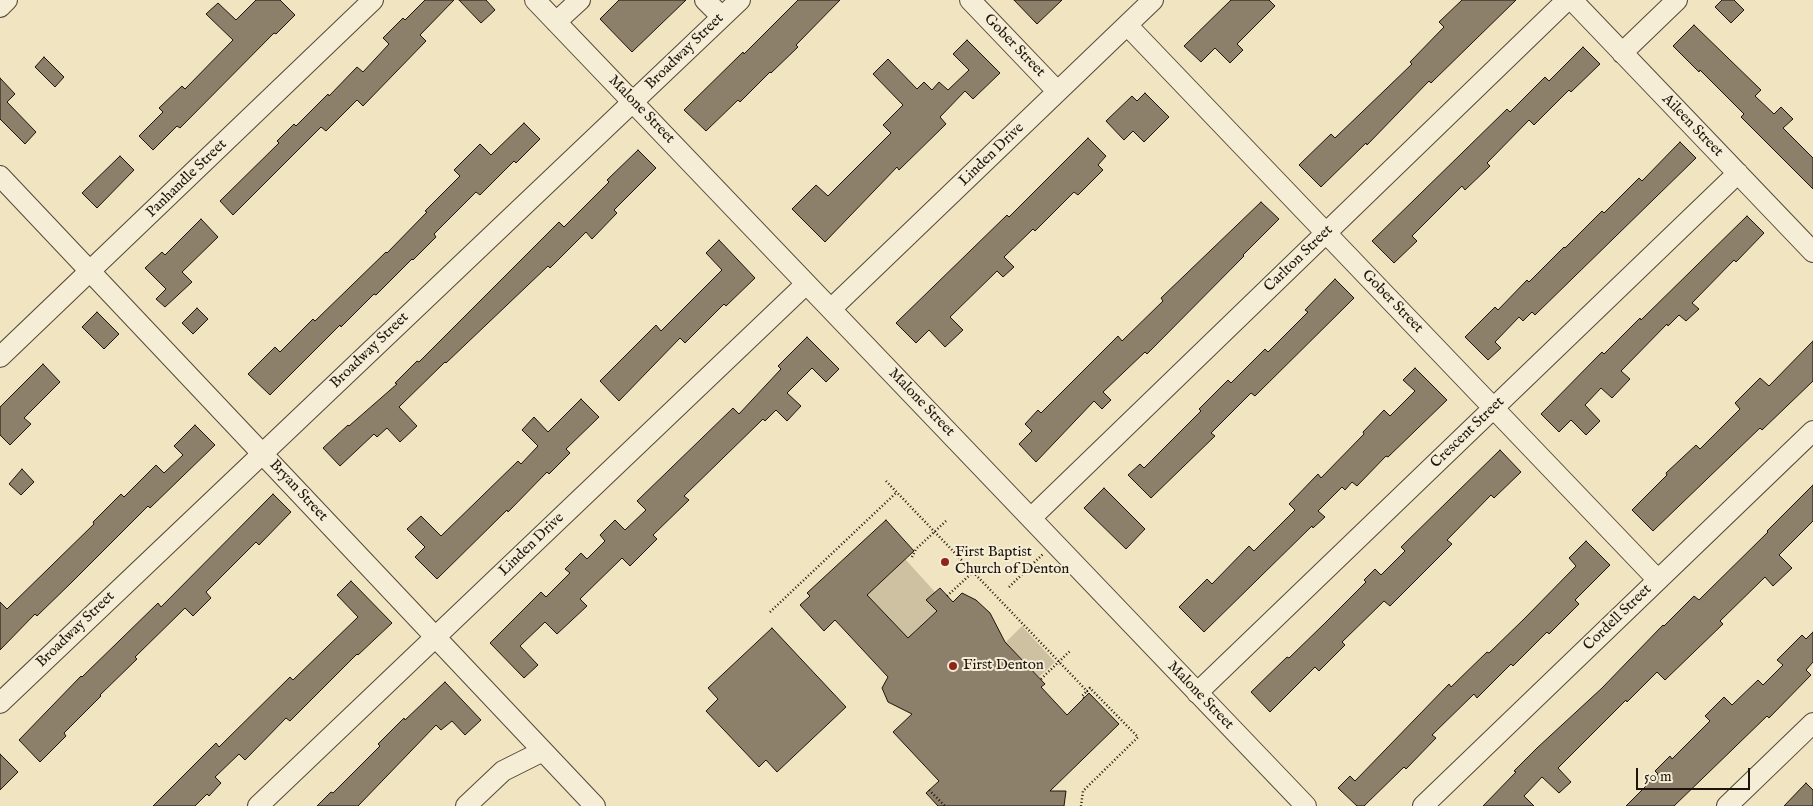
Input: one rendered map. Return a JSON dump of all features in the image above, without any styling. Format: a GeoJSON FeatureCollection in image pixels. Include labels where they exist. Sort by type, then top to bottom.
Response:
{"type":"FeatureCollection","features":[{"type":"Feature","properties":{"kind":"street"},"geometry":{"type":"LineString","coordinates":[[0,7],[7,0]]}},
{"type":"Feature","properties":{"kind":"street","name":"Panhandle Street"},"geometry":{"type":"LineString","coordinates":[[0,357],[91,272],[373,0]]}},
{"type":"Feature","properties":{"kind":"street","name":"Malone Street"},"geometry":{"type":"LineString","coordinates":[[535,0],[1306,806]]}},
{"type":"Feature","properties":{"kind":"street"},"geometry":{"type":"LineString","coordinates":[[556,22],[580,0]]}},
{"type":"Feature","properties":{"kind":"street"},"geometry":{"type":"LineString","coordinates":[[705,0],[722,17]]}},
{"type":"Feature","properties":{"kind":"street","name":"Broadway Street"},"geometry":{"type":"LineString","coordinates":[[0,703],[740,0]]}},
{"type":"Feature","properties":{"kind":"street","name":"Gober Street"},"geometry":{"type":"LineString","coordinates":[[970,0],[1057,91]]}},
{"type":"Feature","properties":{"kind":"street","name":"Linden Drive"},"geometry":{"type":"LineString","coordinates":[[831,309],[1153,0]]}},
{"type":"Feature","properties":{"kind":"street","name":"Carlton Street"},"geometry":{"type":"LineString","coordinates":[[1031,518],[1567,0]]}},
{"type":"Feature","properties":{"kind":"street","name":"Aileen Street"},"geometry":{"type":"LineString","coordinates":[[1572,0],[1813,252]]}},
{"type":"Feature","properties":{"kind":"street"},"geometry":{"type":"LineString","coordinates":[[1622,52],[1678,0]]}},
{"type":"Feature","properties":{"kind":"street","name":"Gober Street"},"geometry":{"type":"LineString","coordinates":[[1127,25],[1658,580]]}},
{"type":"Feature","properties":{"kind":"street","name":"Crescent Street"},"geometry":{"type":"LineString","coordinates":[[1198,693],[1738,174]]}},
{"type":"Feature","properties":{"kind":"street","name":"Bryan Street"},"geometry":{"type":"LineString","coordinates":[[0,176],[595,806]]}},
{"type":"Feature","properties":{"kind":"street","name":"Linden Drive"},"geometry":{"type":"LineString","coordinates":[[258,806],[806,284]]}},
{"type":"Feature","properties":{"kind":"street","name":"Cordell Street"},"geometry":{"type":"LineString","coordinates":[[1423,806],[1813,431]]}},
{"type":"Feature","properties":{"kind":"street"},"geometry":{"type":"LineString","coordinates":[[1727,806],[1813,723]]}},
{"type":"Feature","properties":{"kind":"street"},"geometry":{"type":"LineString","coordinates":[[466,806],[503,771],[543,751]]}},
{"type":"Feature","properties":{"kind":"path"},"geometry":{"type":"LineString","coordinates":[[886,481],[1087,691]]}},
{"type":"Feature","properties":{"kind":"path"},"geometry":{"type":"LineString","coordinates":[[770,612],[896,492]]}},
{"type":"Feature","properties":{"kind":"path"},"geometry":{"type":"LineString","coordinates":[[912,557],[916,549],[946,521]]}},
{"type":"Feature","properties":{"kind":"path"},"geometry":{"type":"LineString","coordinates":[[1010,587],[1054,543]]}},
{"type":"Feature","properties":{"kind":"path"},"geometry":{"type":"LineString","coordinates":[[948,596],[973,572]]}},
{"type":"Feature","properties":{"kind":"path"},"geometry":{"type":"LineString","coordinates":[[1040,679],[1070,651]]}},
{"type":"Feature","properties":{"kind":"path"},"geometry":{"type":"LineString","coordinates":[[1081,806],[1083,790],[1138,737],[1090,688],[1082,696],[1084,698]]}},
{"type":"Feature","properties":{"kind":"path"},"geometry":{"type":"LineString","coordinates":[[929,790],[944,806]]}},
{"type":"Feature","properties":{"kind":"shaded area"},"geometry":{"type":"Polygon","coordinates":[[[905,559],[935,592],[927,600],[937,611],[914,632],[910,641],[867,595],[905,559]]]}},
{"type":"Feature","properties":{"kind":"shaded area"},"geometry":{"type":"Polygon","coordinates":[[[1022,626],[1055,662],[1039,677],[1005,643],[1022,626]]]}},
{"type":"Feature","properties":{"kind":"building"},"geometry":{"type":"Polygon","coordinates":[[[256,0],[280,0],[295,15],[276,34],[274,33],[180,128],[177,126],[153,150],[139,136],[163,112],[159,108],[182,86],[185,89],[233,40],[206,14],[218,3],[236,20],[256,0]]]}},
{"type":"Feature","properties":{"kind":"building"},"geometry":{"type":"Polygon","coordinates":[[[425,0],[454,0],[420,35],[426,41],[363,106],[357,100],[326,131],[321,127],[233,215],[220,201],[279,143],[277,141],[294,124],[296,126],[357,67],[363,72],[389,44],[383,38],[425,0]]]}},
{"type":"Feature","properties":{"kind":"building"},"geometry":{"type":"Polygon","coordinates":[[[459,0],[486,0],[495,10],[481,23],[459,0]]]}},
{"type":"Feature","properties":{"kind":"building"},"geometry":{"type":"Polygon","coordinates":[[[619,0],[686,0],[632,52],[600,19],[619,0]]]}},
{"type":"Feature","properties":{"kind":"building"},"geometry":{"type":"Polygon","coordinates":[[[798,0],[840,0],[796,45],[798,47],[740,102],[738,100],[706,131],[684,110],[798,0]]]}},
{"type":"Feature","properties":{"kind":"building"},"geometry":{"type":"Polygon","coordinates":[[[1014,0],[1062,0],[1037,24],[1014,0]]]}},
{"type":"Feature","properties":{"kind":"building"},"geometry":{"type":"Polygon","coordinates":[[[1231,0],[1269,0],[1275,6],[1237,44],[1243,50],[1230,63],[1215,48],[1201,62],[1184,46],[1231,0]]]}},
{"type":"Feature","properties":{"kind":"building"},"geometry":{"type":"Polygon","coordinates":[[[1462,0],[1516,0],[1431,83],[1429,81],[1367,145],[1366,143],[1321,187],[1299,165],[1331,134],[1335,138],[1412,64],[1410,62],[1444,27],[1439,22],[1462,0]]]}},
{"type":"Feature","properties":{"kind":"building"},"geometry":{"type":"Polygon","coordinates":[[[1722,0],[1734,0],[1744,10],[1731,23],[1715,7],[1722,0]]]}},
{"type":"Feature","properties":{"kind":"building"},"geometry":{"type":"Polygon","coordinates":[[[1694,25],[1761,90],[1755,96],[1774,114],[1781,107],[1793,119],[1783,128],[1813,158],[1813,189],[1741,117],[1744,114],[1673,46],[1694,25]]]}},
{"type":"Feature","properties":{"kind":"building"},"geometry":{"type":"Polygon","coordinates":[[[967,40],[1000,73],[973,99],[965,91],[940,117],[946,124],[899,170],[897,167],[825,242],[792,209],[816,185],[828,196],[891,133],[883,125],[903,105],[873,74],[888,59],[917,89],[924,82],[932,90],[939,82],[948,90],[969,70],[953,54],[967,40]]]}},
{"type":"Feature","properties":{"kind":"building"},"geometry":{"type":"Polygon","coordinates":[[[1583,47],[1600,64],[1571,92],[1569,90],[1534,125],[1529,120],[1487,163],[1490,166],[1465,190],[1462,186],[1412,236],[1417,241],[1394,263],[1372,241],[1507,109],[1510,112],[1545,77],[1549,81],[1583,47]]]}},
{"type":"Feature","properties":{"kind":"building"},"geometry":{"type":"Polygon","coordinates":[[[44,57],[64,77],[55,87],[35,67],[44,57]]]}},
{"type":"Feature","properties":{"kind":"building"},"geometry":{"type":"Polygon","coordinates":[[[0,78],[15,94],[7,102],[36,132],[25,144],[0,119],[0,78]]]}},
{"type":"Feature","properties":{"kind":"building"},"geometry":{"type":"Polygon","coordinates":[[[1145,93],[1169,117],[1144,142],[1133,131],[1124,140],[1106,121],[1132,96],[1137,101],[1145,93]]]}},
{"type":"Feature","properties":{"kind":"building"},"geometry":{"type":"Polygon","coordinates":[[[524,123],[540,139],[516,163],[514,161],[480,195],[476,192],[434,234],[436,237],[413,260],[376,295],[374,294],[341,327],[340,325],[270,395],[248,374],[275,347],[280,352],[313,319],[315,321],[387,253],[460,176],[454,170],[480,144],[491,155],[524,123]]]}},
{"type":"Feature","properties":{"kind":"building"},"geometry":{"type":"Polygon","coordinates":[[[1088,138],[1106,156],[1098,165],[1103,170],[1078,195],[1074,192],[1035,231],[1033,229],[1004,257],[1014,267],[1003,277],[997,271],[950,317],[963,330],[945,347],[929,330],[916,343],[896,323],[1007,215],[1009,217],[1088,138]]]}},
{"type":"Feature","properties":{"kind":"building"},"geometry":{"type":"Polygon","coordinates":[[[1680,142],[1696,158],[1535,315],[1532,312],[1523,321],[1519,317],[1495,342],[1501,348],[1488,360],[1465,337],[1495,307],[1498,310],[1527,280],[1529,282],[1639,178],[1642,181],[1680,142]]]}},
{"type":"Feature","properties":{"kind":"building"},"geometry":{"type":"Polygon","coordinates":[[[638,150],[656,168],[614,210],[617,213],[592,239],[586,232],[550,268],[548,266],[399,407],[417,426],[400,442],[387,428],[377,437],[374,434],[340,466],[323,448],[397,384],[395,383],[417,361],[419,362],[559,222],[564,227],[609,182],[607,180],[638,150]]]}},
{"type":"Feature","properties":{"kind":"building"},"geometry":{"type":"Polygon","coordinates":[[[120,156],[134,170],[97,208],[82,193],[120,156]]]}},
{"type":"Feature","properties":{"kind":"building"},"geometry":{"type":"Polygon","coordinates":[[[1261,202],[1279,219],[1147,354],[1145,352],[1103,392],[1111,400],[1102,409],[1094,401],[1036,462],[1019,444],[1032,431],[1025,424],[1038,410],[1041,413],[1118,336],[1122,341],[1163,301],[1161,298],[1261,202]]]}},
{"type":"Feature","properties":{"kind":"building"},"geometry":{"type":"Polygon","coordinates":[[[1747,216],[1764,233],[1736,262],[1734,260],[1692,303],[1699,309],[1686,321],[1679,315],[1668,326],[1667,324],[1621,371],[1630,379],[1612,398],[1601,388],[1585,405],[1600,421],[1586,435],[1571,420],[1559,432],[1541,414],[1602,352],[1604,354],[1640,318],[1641,320],[1747,216]]]}},
{"type":"Feature","properties":{"kind":"building"},"geometry":{"type":"Polygon","coordinates":[[[201,219],[218,237],[182,272],[192,282],[165,307],[156,299],[166,289],[145,268],[162,252],[165,255],[201,219]]]}},
{"type":"Feature","properties":{"kind":"building"},"geometry":{"type":"Polygon","coordinates":[[[719,240],[755,278],[726,306],[724,304],[685,343],[680,338],[619,401],[600,381],[656,325],[661,331],[722,270],[706,253],[719,240]]]}},
{"type":"Feature","properties":{"kind":"building"},"geometry":{"type":"Polygon","coordinates":[[[1335,279],[1354,298],[1255,396],[1251,393],[1211,433],[1215,436],[1151,498],[1128,475],[1140,464],[1144,468],[1201,411],[1199,409],[1228,380],[1231,383],[1265,349],[1268,352],[1308,312],[1305,310],[1335,279]]]}},
{"type":"Feature","properties":{"kind":"building"},"geometry":{"type":"Polygon","coordinates":[[[197,308],[208,319],[193,334],[182,323],[197,308]]]}},
{"type":"Feature","properties":{"kind":"building"},"geometry":{"type":"Polygon","coordinates":[[[97,312],[119,334],[104,349],[82,327],[97,312]]]}},
{"type":"Feature","properties":{"kind":"building"},"geometry":{"type":"Polygon","coordinates":[[[807,337],[839,369],[826,382],[812,368],[787,393],[801,406],[787,421],[776,410],[765,421],[763,419],[684,496],[689,500],[653,535],[657,539],[630,566],[622,558],[580,599],[587,606],[557,634],[545,622],[520,646],[538,665],[524,678],[490,643],[541,592],[546,597],[570,573],[565,569],[581,553],[587,559],[605,541],[600,535],[615,520],[625,530],[646,510],[637,501],[733,408],[739,414],[781,369],[778,366],[807,337]]]}},
{"type":"Feature","properties":{"kind":"building"},"geometry":{"type":"Polygon","coordinates":[[[1813,341],[1813,381],[1762,430],[1760,428],[1653,531],[1632,510],[1667,475],[1666,473],[1696,445],[1700,449],[1740,409],[1735,403],[1760,378],[1769,386],[1813,341]]]}},
{"type":"Feature","properties":{"kind":"building"},"geometry":{"type":"Polygon","coordinates":[[[43,364],[60,382],[24,418],[31,424],[10,445],[0,435],[0,407],[43,364]]]}},
{"type":"Feature","properties":{"kind":"building"},"geometry":{"type":"Polygon","coordinates":[[[1415,368],[1447,400],[1388,457],[1386,456],[1357,486],[1352,482],[1345,490],[1342,487],[1318,511],[1325,517],[1313,528],[1312,526],[1204,632],[1179,607],[1207,579],[1212,584],[1249,546],[1254,551],[1295,510],[1289,504],[1318,474],[1321,478],[1364,434],[1363,432],[1384,410],[1390,416],[1415,391],[1403,380],[1415,368]]]}},
{"type":"Feature","properties":{"kind":"building"},"geometry":{"type":"Polygon","coordinates":[[[581,399],[599,417],[566,449],[570,453],[549,474],[547,472],[437,579],[415,557],[425,547],[407,529],[421,516],[441,536],[518,461],[521,464],[538,446],[522,430],[534,417],[548,432],[581,399]]]}},
{"type":"Feature","properties":{"kind":"building"},"geometry":{"type":"Polygon","coordinates":[[[195,425],[215,445],[150,508],[148,506],[0,650],[0,602],[7,609],[94,524],[93,522],[121,494],[124,497],[156,465],[164,473],[183,455],[174,446],[195,425]]]}},
{"type":"Feature","properties":{"kind":"building"},"geometry":{"type":"Polygon","coordinates":[[[1500,450],[1521,472],[1494,498],[1491,495],[1447,540],[1452,544],[1390,606],[1384,601],[1342,642],[1345,645],[1319,671],[1315,667],[1270,712],[1251,692],[1324,624],[1366,582],[1364,580],[1375,569],[1381,575],[1405,551],[1401,547],[1500,450]]]}},
{"type":"Feature","properties":{"kind":"building"},"geometry":{"type":"Polygon","coordinates":[[[22,469],[34,482],[21,495],[9,484],[22,469]]]}},
{"type":"Feature","properties":{"kind":"building"},"geometry":{"type":"Polygon","coordinates":[[[1813,485],[1813,521],[1779,555],[1792,568],[1773,586],[1765,577],[1720,621],[1723,624],[1665,680],[1657,672],[1627,702],[1626,700],[1558,768],[1571,782],[1559,793],[1542,777],[1524,796],[1534,806],[1483,806],[1516,772],[1514,771],[1602,688],[1663,625],[1694,596],[1699,600],[1813,485]]]}},
{"type":"Feature","properties":{"kind":"building"},"geometry":{"type":"Polygon","coordinates":[[[1104,488],[1145,529],[1126,549],[1084,508],[1104,488]]]}},
{"type":"Feature","properties":{"kind":"building"},"geometry":{"type":"Polygon","coordinates":[[[273,494],[291,512],[259,545],[256,542],[206,592],[211,598],[193,616],[185,608],[135,657],[137,659],[64,733],[66,736],[40,762],[19,740],[81,676],[158,603],[161,607],[273,494]]]}},
{"type":"Feature","properties":{"kind":"building","name":"First Denton"},"geometry":{"type":"Polygon","coordinates":[[[886,520],[914,551],[867,595],[908,638],[937,611],[926,600],[940,588],[953,602],[962,593],[976,600],[990,613],[1005,642],[1045,684],[1041,687],[1067,715],[1089,693],[1119,724],[1050,791],[1066,791],[1064,806],[938,806],[926,793],[939,781],[893,732],[912,714],[888,702],[882,688],[888,677],[835,620],[824,631],[800,605],[810,596],[807,593],[886,520]]]}},
{"type":"Feature","properties":{"kind":"building"},"geometry":{"type":"Polygon","coordinates":[[[1586,541],[1610,565],[1575,600],[1579,604],[1549,634],[1547,632],[1513,666],[1511,664],[1477,698],[1474,694],[1432,735],[1436,738],[1406,769],[1404,767],[1364,806],[1357,806],[1338,788],[1350,776],[1355,781],[1449,684],[1451,687],[1524,619],[1576,566],[1569,558],[1586,541]]]}},
{"type":"Feature","properties":{"kind":"building"},"geometry":{"type":"Polygon","coordinates":[[[351,581],[392,623],[357,654],[290,721],[286,718],[245,760],[239,754],[215,777],[221,783],[209,796],[207,794],[195,806],[153,806],[216,743],[219,747],[290,677],[293,680],[358,617],[337,595],[351,581]]]}},
{"type":"Feature","properties":{"kind":"building"},"geometry":{"type":"Polygon","coordinates":[[[772,628],[846,707],[777,772],[766,760],[759,767],[706,711],[718,699],[708,688],[772,628]]]}},
{"type":"Feature","properties":{"kind":"building"},"geometry":{"type":"Polygon","coordinates":[[[1813,632],[1813,662],[1806,670],[1811,675],[1769,718],[1767,716],[1674,806],[1626,806],[1658,774],[1655,771],[1670,756],[1672,759],[1710,721],[1705,716],[1724,697],[1732,705],[1758,680],[1763,685],[1783,665],[1777,660],[1802,635],[1806,639],[1813,632]]]}},
{"type":"Feature","properties":{"kind":"building"},"geometry":{"type":"Polygon","coordinates":[[[445,682],[481,720],[465,735],[452,721],[441,730],[436,725],[358,806],[317,806],[331,792],[333,793],[380,746],[378,744],[404,718],[405,720],[445,682]]]}},
{"type":"Feature","properties":{"kind":"building"},"geometry":{"type":"Polygon","coordinates":[[[0,754],[18,772],[0,790],[0,754]]]}},
{"type":"Feature","properties":{"kind":"building"},"geometry":{"type":"Polygon","coordinates":[[[1806,783],[1813,790],[1813,806],[1784,806],[1806,783]]]}},
{"type":"Feature","properties":{"kind":"place","name":"First Baptist Church of Denton"},"geometry":{"type":"Point","coordinates":[945,562]}},
{"type":"Feature","properties":{"kind":"place","name":"First Denton"},"geometry":{"type":"Point","coordinates":[953,666]}}]}
